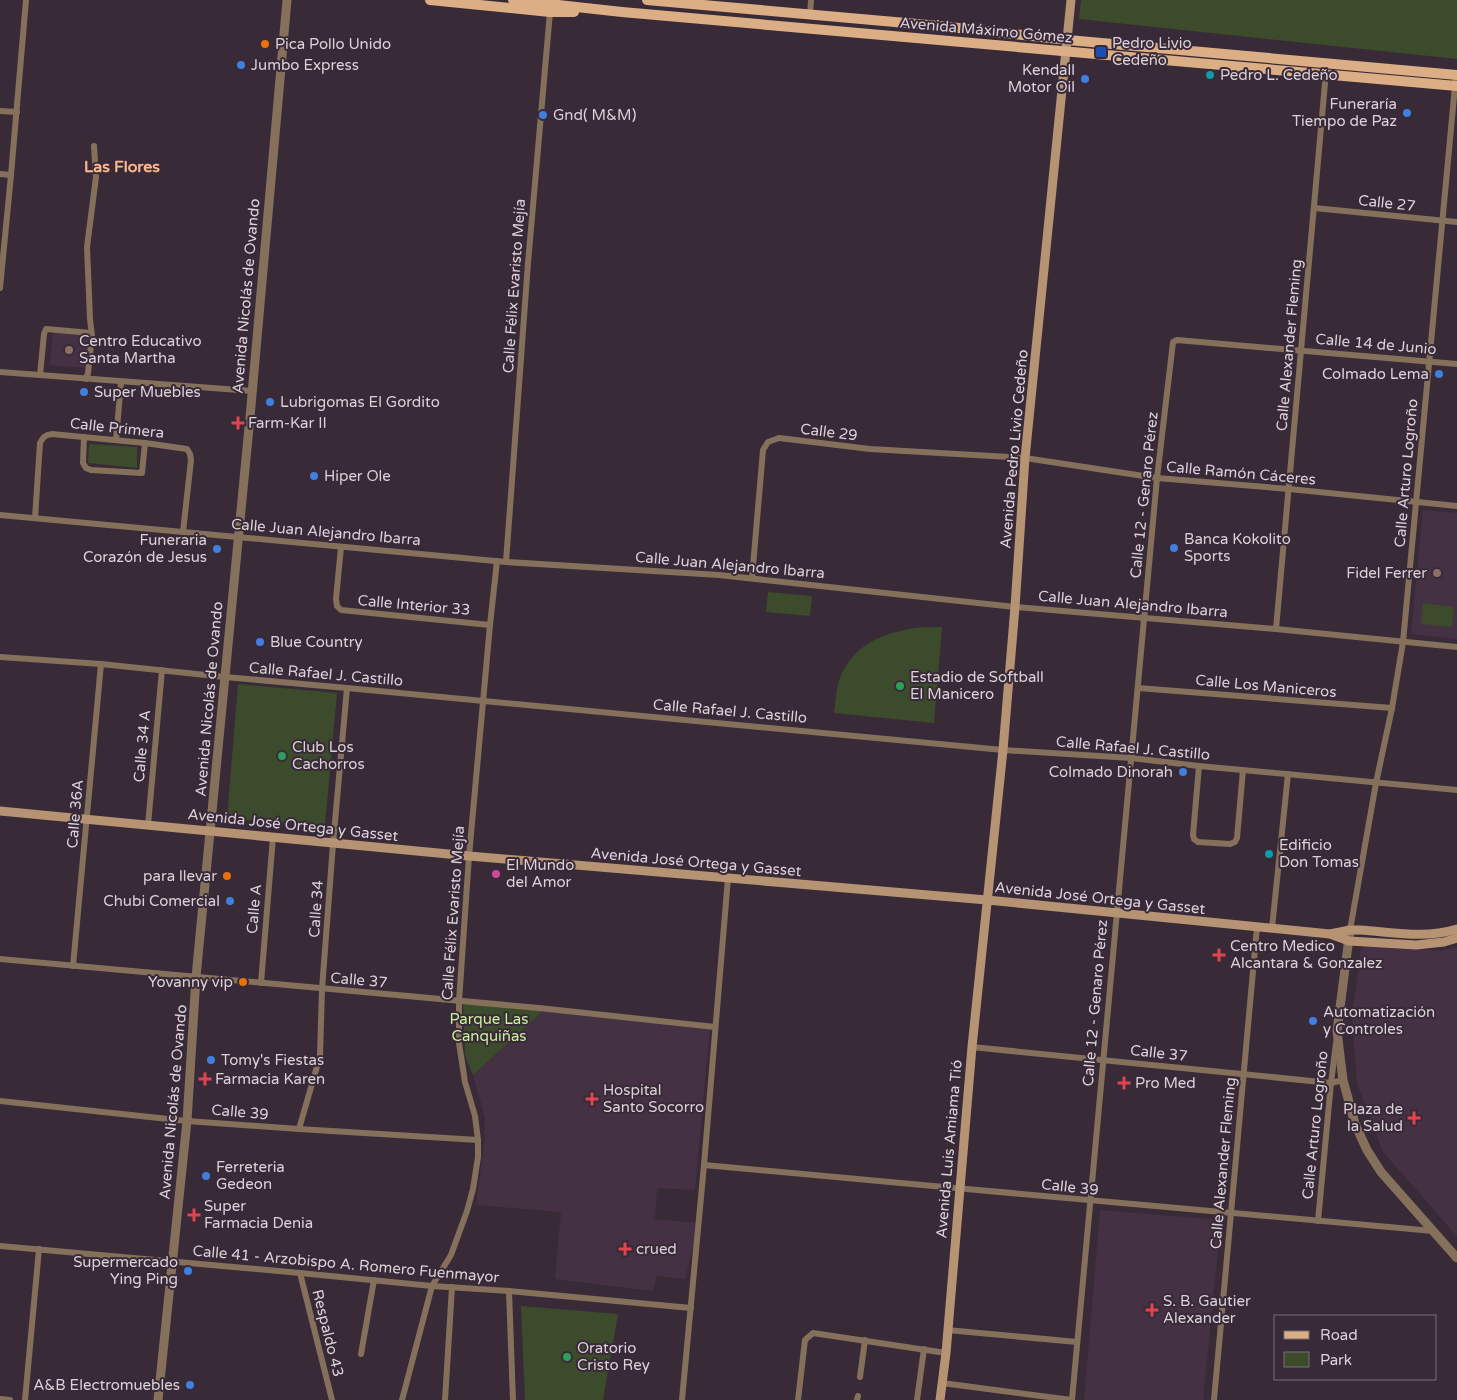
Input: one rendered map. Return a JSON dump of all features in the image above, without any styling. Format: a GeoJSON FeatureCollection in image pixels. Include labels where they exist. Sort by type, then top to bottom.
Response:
{"type":"FeatureCollection","features":[{"type":"Feature","properties":{"kind":"main road"},"geometry":{"type":"LineString","coordinates":[[430,0],[550,12],[622,12]]}},
{"type":"Feature","properties":{"kind":"main road","name":"Avenida Máximo Gómez"},"geometry":{"type":"LineString","coordinates":[[513,0],[622,12],[1456,86]]}},
{"type":"Feature","properties":{"kind":"main road","name":"Avenida Máximo Gómez"},"geometry":{"type":"LineString","coordinates":[[647,0],[1456,75]]}},
{"type":"Feature","properties":{"kind":"main road","name":"Avenida Pedro Livio Cedeño"},"geometry":{"type":"LineString","coordinates":[[987,900],[1003,750],[1015,607],[1024,458],[1072,0]]}},
{"type":"Feature","properties":{"kind":"main road","name":"Avenida José Ortega y Gasset"},"geometry":{"type":"LineString","coordinates":[[0,811],[333,844],[987,900],[1330,934],[1349,941],[1416,945],[1444,942],[1457,938]]}},
{"type":"Feature","properties":{"kind":"main road","name":"Avenida Luis Amiama Tió"},"geometry":{"type":"LineString","coordinates":[[940,1400],[946,1353],[959,1188],[987,900]]}},
{"type":"Feature","properties":{"kind":"main road","name":"Avenida José Ortega y Gasset"},"geometry":{"type":"LineString","coordinates":[[1330,934],[1350,930],[1421,936],[1457,929]]}},
{"type":"Feature","properties":{"kind":"street"},"geometry":{"type":"LineString","coordinates":[[0,288],[3,238],[11,175],[26,0]]}},
{"type":"Feature","properties":{"kind":"street","name":"Avenida Nicolás de Ovando"},"geometry":{"type":"LineString","coordinates":[[158,1400],[187,1121],[196,977],[252,392],[287,0]]}},
{"type":"Feature","properties":{"kind":"street"},"geometry":{"type":"LineString","coordinates":[[810,16],[811,0]]}},
{"type":"Feature","properties":{"kind":"street","name":"Calle Félix Evaristo Mejía"},"geometry":{"type":"LineString","coordinates":[[506,562],[528,263],[550,12]]}},
{"type":"Feature","properties":{"kind":"street","name":"Calle Alexander Fleming"},"geometry":{"type":"LineString","coordinates":[[1276,629],[1327,63]]}},
{"type":"Feature","properties":{"kind":"street","name":"Calle Arturo Logroño"},"geometry":{"type":"LineString","coordinates":[[1350,930],[1403,642],[1456,75]]}},
{"type":"Feature","properties":{"kind":"street"},"geometry":{"type":"LineString","coordinates":[[0,111],[17,112]]}},
{"type":"Feature","properties":{"kind":"street"},"geometry":{"type":"LineString","coordinates":[[86,379],[91,333],[87,247],[96,177],[94,146]]}},
{"type":"Feature","properties":{"kind":"street"},"geometry":{"type":"LineString","coordinates":[[0,174],[11,175]]}},
{"type":"Feature","properties":{"kind":"street","name":"Calle 27"},"geometry":{"type":"LineString","coordinates":[[1314,208],[1457,222]]}},
{"type":"Feature","properties":{"kind":"street"},"geometry":{"type":"LineString","coordinates":[[40,375],[46,329],[91,333]]}},
{"type":"Feature","properties":{"kind":"street","name":"Calle 14 de Junio"},"geometry":{"type":"LineString","coordinates":[[1174,341],[1457,364]]}},
{"type":"Feature","properties":{"kind":"street","name":"Calle 12 - Genaro Pérez"},"geometry":{"type":"LineString","coordinates":[[1072,1400],[1157,478],[1174,341]]}},
{"type":"Feature","properties":{"kind":"street"},"geometry":{"type":"LineString","coordinates":[[0,372],[252,392]]}},
{"type":"Feature","properties":{"kind":"street"},"geometry":{"type":"LineString","coordinates":[[116,440],[121,382]]}},
{"type":"Feature","properties":{"kind":"street","name":"Calle Primera"},"geometry":{"type":"LineString","coordinates":[[36,518],[40,443],[42,438],[52,434],[116,440],[187,449],[191,460],[183,532]]}},
{"type":"Feature","properties":{"kind":"street"},"geometry":{"type":"LineString","coordinates":[[84,437],[83,463],[86,468],[91,470],[142,473],[145,443]]}},
{"type":"Feature","properties":{"kind":"street","name":"Calle 29"},"geometry":{"type":"LineString","coordinates":[[752,578],[763,450],[768,442],[779,438],[870,449],[1024,458]]}},
{"type":"Feature","properties":{"kind":"street","name":"Calle Ramón Cáceres"},"geometry":{"type":"LineString","coordinates":[[1024,458],[1157,478],[1457,506]]}},
{"type":"Feature","properties":{"kind":"street","name":"Calle Juan Alejandro lbarra"},"geometry":{"type":"LineString","coordinates":[[0,515],[506,562],[752,578],[1015,607],[1276,629],[1457,647]]}},
{"type":"Feature","properties":{"kind":"street","name":"Calle Interior 33"},"geometry":{"type":"LineString","coordinates":[[341,547],[336,599],[337,606],[341,610],[490,625]]}},
{"type":"Feature","properties":{"kind":"street","name":"Calle Félix Evaristo Mejía"},"geometry":{"type":"LineString","coordinates":[[432,1286],[451,1255],[467,1211],[473,1190],[478,1157],[475,1116],[465,1082],[459,1043],[458,1001],[469,856],[497,561]]}},
{"type":"Feature","properties":{"kind":"street","name":"Calle Rafael J. Castillo"},"geometry":{"type":"LineString","coordinates":[[0,657],[101,664],[1003,750],[1131,758],[1457,790]]}},
{"type":"Feature","properties":{"kind":"street","name":"Calle 36A"},"geometry":{"type":"LineString","coordinates":[[73,966],[101,664]]}},
{"type":"Feature","properties":{"kind":"street","name":"Calle 34 A"},"geometry":{"type":"LineString","coordinates":[[148,825],[162,670]]}},
{"type":"Feature","properties":{"kind":"street","name":"Calle 34"},"geometry":{"type":"LineString","coordinates":[[299,1130],[320,1056],[322,989],[347,688]]}},
{"type":"Feature","properties":{"kind":"street","name":"Calle Los Maniceros"},"geometry":{"type":"LineString","coordinates":[[1138,688],[1392,708]]}},
{"type":"Feature","properties":{"kind":"street"},"geometry":{"type":"LineString","coordinates":[[1199,766],[1193,835],[1194,839],[1198,842],[1230,844],[1237,838],[1243,770]]}},
{"type":"Feature","properties":{"kind":"street"},"geometry":{"type":"LineString","coordinates":[[1272,928],[1288,774]]}},
{"type":"Feature","properties":{"kind":"street","name":"Calle A"},"geometry":{"type":"LineString","coordinates":[[260,983],[273,837]]}},
{"type":"Feature","properties":{"kind":"street"},"geometry":{"type":"LineString","coordinates":[[682,1400],[728,878]]}},
{"type":"Feature","properties":{"kind":"street","name":"Calle Alexander Fleming"},"geometry":{"type":"LineString","coordinates":[[1214,1400],[1257,927]]}},
{"type":"Feature","properties":{"kind":"street"},"geometry":{"type":"LineString","coordinates":[[1350,930],[1337,1031],[1343,1080],[1356,1124],[1367,1150],[1381,1172],[1457,1258]]}},
{"type":"Feature","properties":{"kind":"street","name":"Calle 37"},"geometry":{"type":"LineString","coordinates":[[0,959],[458,1001],[715,1028]]}},
{"type":"Feature","properties":{"kind":"street","name":"Calle Arturo Logroño"},"geometry":{"type":"LineString","coordinates":[[1318,1221],[1337,1031]]}},
{"type":"Feature","properties":{"kind":"street","name":"Calle 37"},"geometry":{"type":"LineString","coordinates":[[972,1047],[1331,1083],[1343,1080]]}},
{"type":"Feature","properties":{"kind":"street","name":"Calle 39"},"geometry":{"type":"LineString","coordinates":[[0,1101],[187,1121],[299,1130],[478,1140]]}},
{"type":"Feature","properties":{"kind":"street","name":"Calle 39"},"geometry":{"type":"LineString","coordinates":[[704,1165],[1090,1202],[1433,1231]]}},
{"type":"Feature","properties":{"kind":"street","name":"Calle 41 - Arzobispo A. Romero Fuenmayor"},"geometry":{"type":"LineString","coordinates":[[0,1246],[691,1308]]}},
{"type":"Feature","properties":{"kind":"street"},"geometry":{"type":"LineString","coordinates":[[26,1400],[39,1249]]}},
{"type":"Feature","properties":{"kind":"street","name":"Respaldo 43"},"geometry":{"type":"LineString","coordinates":[[300,1272],[332,1400]]}},
{"type":"Feature","properties":{"kind":"street"},"geometry":{"type":"LineString","coordinates":[[361,1354],[374,1280]]}},
{"type":"Feature","properties":{"kind":"street"},"geometry":{"type":"LineString","coordinates":[[402,1400],[432,1286]]}},
{"type":"Feature","properties":{"kind":"street"},"geometry":{"type":"LineString","coordinates":[[445,1400],[452,1287]]}},
{"type":"Feature","properties":{"kind":"street"},"geometry":{"type":"LineString","coordinates":[[509,1291],[513,1400]]}},
{"type":"Feature","properties":{"kind":"street"},"geometry":{"type":"LineString","coordinates":[[947,1330],[1077,1342]]}},
{"type":"Feature","properties":{"kind":"street"},"geometry":{"type":"LineString","coordinates":[[798,1400],[805,1340],[813,1333],[946,1353]]}},
{"type":"Feature","properties":{"kind":"street"},"geometry":{"type":"LineString","coordinates":[[860,1377],[865,1340]]}},
{"type":"Feature","properties":{"kind":"street"},"geometry":{"type":"LineString","coordinates":[[917,1400],[924,1349]]}},
{"type":"Feature","properties":{"kind":"street"},"geometry":{"type":"LineString","coordinates":[[942,1383],[1072,1400]]}},
{"type":"Feature","properties":{"kind":"street"},"geometry":{"type":"LineString","coordinates":[[0,1399],[10,1400]]}},
{"type":"Feature","properties":{"kind":"shaded area","name":"Centro Educativo Santa Martha"},"geometry":{"type":"Polygon","coordinates":[[[53,332],[89,336],[86,368],[50,365],[53,332]]]}},
{"type":"Feature","properties":{"kind":"shaded area","name":"Fidel Ferrer"},"geometry":{"type":"Polygon","coordinates":[[[1423,510],[1457,513],[1457,639],[1411,634],[1423,510]]]}},
{"type":"Feature","properties":{"kind":"shaded area","name":"Plaza de la Salud"},"geometry":{"type":"Polygon","coordinates":[[[1371,945],[1441,951],[1457,947],[1457,1236],[1383,1152],[1357,1084],[1352,1016],[1361,949],[1371,945]]]}},
{"type":"Feature","properties":{"kind":"shaded area","name":"Hospital Santo Socorro"},"geometry":{"type":"Polygon","coordinates":[[[543,1011],[710,1027],[695,1190],[657,1188],[655,1219],[638,1218],[699,1223],[685,1279],[656,1276],[653,1291],[555,1279],[561,1212],[476,1205],[484,1144],[485,1117],[473,1075],[543,1011]]]}},
{"type":"Feature","properties":{"kind":"shaded area","name":"S. B. Gautier Alexander"},"geometry":{"type":"Polygon","coordinates":[[[1100,1210],[1221,1220],[1203,1400],[1084,1400],[1100,1210]]]}},
{"type":"Feature","properties":{"kind":"green space"},"geometry":{"type":"Polygon","coordinates":[[[1081,0],[1457,0],[1457,59],[1079,19],[1081,0]]]}},
{"type":"Feature","properties":{"kind":"green space"},"geometry":{"type":"Polygon","coordinates":[[[89,444],[137,447],[137,468],[88,463],[89,444]]]}},
{"type":"Feature","properties":{"kind":"green space"},"geometry":{"type":"Polygon","coordinates":[[[768,592],[812,596],[810,616],[766,612],[768,592]]]}},
{"type":"Feature","properties":{"kind":"green space"},"geometry":{"type":"Polygon","coordinates":[[[1423,603],[1454,607],[1452,627],[1421,624],[1423,603]]]}},
{"type":"Feature","properties":{"kind":"green space"},"geometry":{"type":"Polygon","coordinates":[[[921,627],[942,627],[934,723],[834,713],[841,676],[850,660],[858,652],[866,645],[886,635],[921,627]]]}},
{"type":"Feature","properties":{"kind":"green space","name":"Club Los Cachorros"},"geometry":{"type":"Polygon","coordinates":[[[238,684],[337,693],[325,825],[227,819],[238,684]]]}},
{"type":"Feature","properties":{"kind":"green space","name":"Parque Las Canquiñas"},"geometry":{"type":"Polygon","coordinates":[[[463,1002],[543,1011],[473,1075],[465,1056],[463,1002]]]}},
{"type":"Feature","properties":{"kind":"green space","name":"Oratorio Cristo Rey"},"geometry":{"type":"Polygon","coordinates":[[[521,1306],[618,1314],[603,1400],[525,1400],[521,1306]]]}},
{"type":"Feature","properties":{"kind":"place","name":"Pica Pollo Unido"},"geometry":{"type":"Point","coordinates":[265,44]}},
{"type":"Feature","properties":{"kind":"place","name":"Pedro Livio Cedeño"},"geometry":{"type":"Point","coordinates":[1101,52]}},
{"type":"Feature","properties":{"kind":"place","name":"Jumbo Express"},"geometry":{"type":"Point","coordinates":[241,65]}},
{"type":"Feature","properties":{"kind":"place","name":"Pedro L. Cedeño"},"geometry":{"type":"Point","coordinates":[1210,75]}},
{"type":"Feature","properties":{"kind":"place","name":"Kendall Motor Oil"},"geometry":{"type":"Point","coordinates":[1085,79]}},
{"type":"Feature","properties":{"kind":"place","name":"Funeraría Tiempo de Paz"},"geometry":{"type":"Point","coordinates":[1407,113]}},
{"type":"Feature","properties":{"kind":"place","name":"Gnd( M&M)"},"geometry":{"type":"Point","coordinates":[543,115]}},
{"type":"Feature","properties":{"kind":"place","name":"Centro Educativo Santa Martha"},"geometry":{"type":"Point","coordinates":[69,350]}},
{"type":"Feature","properties":{"kind":"place","name":"Colmado Lema"},"geometry":{"type":"Point","coordinates":[1439,374]}},
{"type":"Feature","properties":{"kind":"place","name":"Super Muebles"},"geometry":{"type":"Point","coordinates":[84,392]}},
{"type":"Feature","properties":{"kind":"place","name":"Lubrigomas El Gordito"},"geometry":{"type":"Point","coordinates":[270,402]}},
{"type":"Feature","properties":{"kind":"place","name":"Farm-Kar II"},"geometry":{"type":"Point","coordinates":[238,423]}},
{"type":"Feature","properties":{"kind":"place","name":"Hiper Ole"},"geometry":{"type":"Point","coordinates":[314,476]}},
{"type":"Feature","properties":{"kind":"place","name":"Banca Kokolito Sports"},"geometry":{"type":"Point","coordinates":[1174,548]}},
{"type":"Feature","properties":{"kind":"place","name":"Funeraria Corazón de Jesus"},"geometry":{"type":"Point","coordinates":[217,549]}},
{"type":"Feature","properties":{"kind":"place","name":"Fidel Ferrer"},"geometry":{"type":"Point","coordinates":[1437,573]}},
{"type":"Feature","properties":{"kind":"place","name":"Blue Country"},"geometry":{"type":"Point","coordinates":[260,642]}},
{"type":"Feature","properties":{"kind":"place","name":"Estadio de Softball El Manicero"},"geometry":{"type":"Point","coordinates":[900,686]}},
{"type":"Feature","properties":{"kind":"place","name":"Club Los Cachorros"},"geometry":{"type":"Point","coordinates":[282,756]}},
{"type":"Feature","properties":{"kind":"place","name":"Colmado Dinorah"},"geometry":{"type":"Point","coordinates":[1183,772]}},
{"type":"Feature","properties":{"kind":"place","name":"Edificio Don Tomas"},"geometry":{"type":"Point","coordinates":[1269,854]}},
{"type":"Feature","properties":{"kind":"place","name":"El Mundo del Amor"},"geometry":{"type":"Point","coordinates":[496,874]}},
{"type":"Feature","properties":{"kind":"place","name":"para llevar"},"geometry":{"type":"Point","coordinates":[227,876]}},
{"type":"Feature","properties":{"kind":"place","name":"Chubi Comercial"},"geometry":{"type":"Point","coordinates":[230,901]}},
{"type":"Feature","properties":{"kind":"place","name":"Centro Medico Alcantara & Gonzalez"},"geometry":{"type":"Point","coordinates":[1219,955]}},
{"type":"Feature","properties":{"kind":"place","name":"Yovanny vip"},"geometry":{"type":"Point","coordinates":[243,982]}},
{"type":"Feature","properties":{"kind":"place","name":"Automatización y Controles"},"geometry":{"type":"Point","coordinates":[1313,1021]}},
{"type":"Feature","properties":{"kind":"place","name":"Tomy's Fiestas"},"geometry":{"type":"Point","coordinates":[211,1060]}},
{"type":"Feature","properties":{"kind":"place","name":"Farmacia Karen"},"geometry":{"type":"Point","coordinates":[205,1079]}},
{"type":"Feature","properties":{"kind":"place","name":"Pro Med"},"geometry":{"type":"Point","coordinates":[1124,1083]}},
{"type":"Feature","properties":{"kind":"place","name":"Hospital Santo Socorro"},"geometry":{"type":"Point","coordinates":[592,1099]}},
{"type":"Feature","properties":{"kind":"place","name":"Plaza de la Salud"},"geometry":{"type":"Point","coordinates":[1414,1118]}},
{"type":"Feature","properties":{"kind":"place","name":"Ferreteria Gedeon"},"geometry":{"type":"Point","coordinates":[206,1176]}},
{"type":"Feature","properties":{"kind":"place","name":"Super Farmacia Denia"},"geometry":{"type":"Point","coordinates":[194,1215]}},
{"type":"Feature","properties":{"kind":"place","name":"crued"},"geometry":{"type":"Point","coordinates":[625,1249]}},
{"type":"Feature","properties":{"kind":"place","name":"Supermercado Ying Ping"},"geometry":{"type":"Point","coordinates":[188,1271]}},
{"type":"Feature","properties":{"kind":"place","name":"S. B. Gautier Alexander"},"geometry":{"type":"Point","coordinates":[1152,1310]}},
{"type":"Feature","properties":{"kind":"place","name":"Oratorio Cristo Rey"},"geometry":{"type":"Point","coordinates":[567,1357]}},
{"type":"Feature","properties":{"kind":"place","name":"A&B Electromuebles"},"geometry":{"type":"Point","coordinates":[190,1385]}},
{"type":"Feature","properties":{"kind":"district","name":"Las Flores"},"geometry":{"type":"Point","coordinates":[122,167]}}]}
